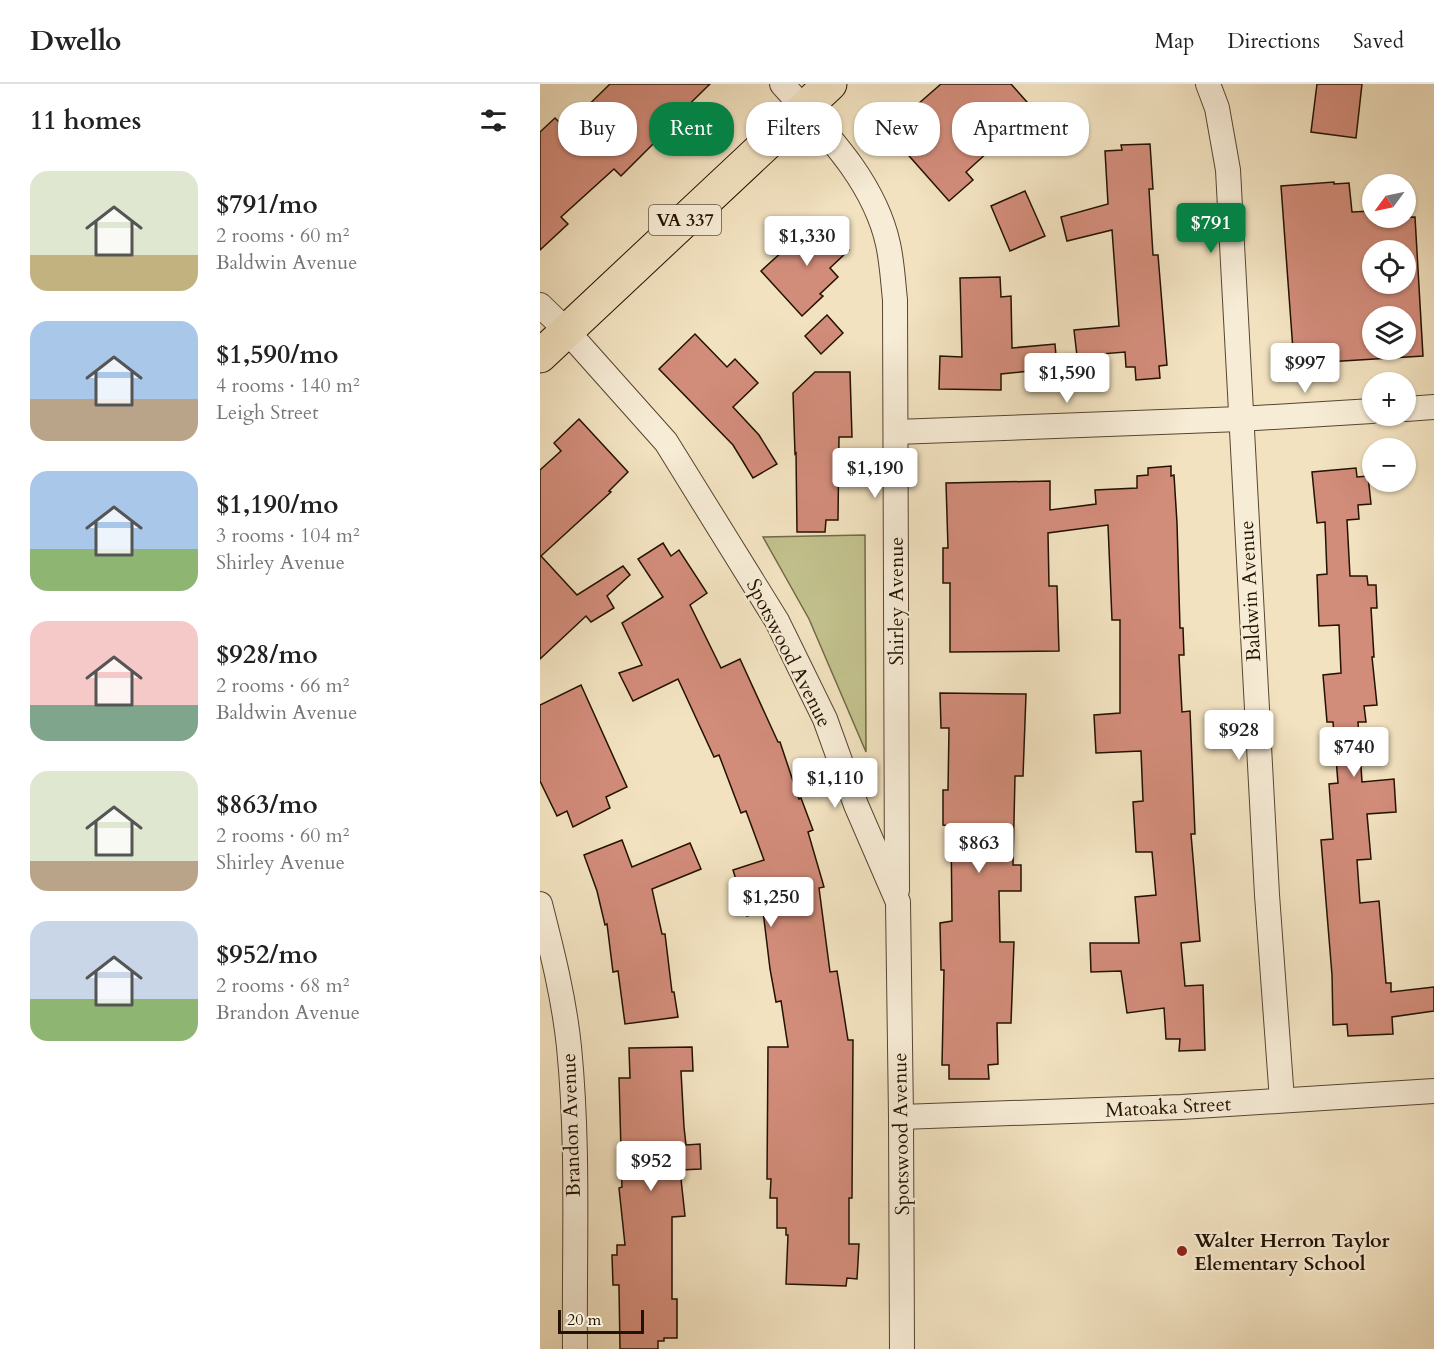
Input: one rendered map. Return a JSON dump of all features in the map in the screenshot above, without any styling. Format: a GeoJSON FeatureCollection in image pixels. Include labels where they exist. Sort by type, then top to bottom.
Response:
{"type":"FeatureCollection","features":[{"type":"Feature","properties":{"kind":"main road","name":"VA 337"},"geometry":{"type":"LineString","coordinates":[[810,102],[830,84]]}},
{"type":"Feature","properties":{"kind":"main road","name":"VA 337"},"geometry":{"type":"LineString","coordinates":[[540,356],[753,156]]}},
{"type":"Feature","properties":{"kind":"street","name":"Shirley Avenue"},"geometry":{"type":"LineString","coordinates":[[782,84],[798,102]]}},
{"type":"Feature","properties":{"kind":"street","name":"Baldwin Avenue"},"geometry":{"type":"LineString","coordinates":[[1208,84],[1217,108],[1228,170],[1267,895],[1282,1100]]}},
{"type":"Feature","properties":{"kind":"street","name":"Shirley Avenue"},"geometry":{"type":"LineString","coordinates":[[842,156],[863,182],[880,216],[888,245],[895,300],[897,902]]}},
{"type":"Feature","properties":{"kind":"street","name":"Spotswood Avenue"},"geometry":{"type":"LineString","coordinates":[[540,305],[567,331],[666,442],[777,621],[825,719],[856,805],[897,902],[902,1349]]}},
{"type":"Feature","properties":{"kind":"street"},"geometry":{"type":"LineString","coordinates":[[1416,408],[1434,407]]}},
{"type":"Feature","properties":{"kind":"street"},"geometry":{"type":"LineString","coordinates":[[896,432],[1240,419],[1362,412]]}},
{"type":"Feature","properties":{"kind":"street","name":"Brandon Avenue"},"geometry":{"type":"LineString","coordinates":[[540,904],[561,988],[569,1046],[573,1109],[575,1349]]}},
{"type":"Feature","properties":{"kind":"street","name":"Matoaka Street"},"geometry":{"type":"LineString","coordinates":[[901,1117],[1181,1107],[1434,1090]]}},
{"type":"Feature","properties":{"kind":"shaded area"},"geometry":{"type":"Polygon","coordinates":[[[865,535],[866,752],[809,619],[763,537],[865,535]]]}},
{"type":"Feature","properties":{"kind":"building"},"geometry":{"type":"Polygon","coordinates":[[[610,84],[710,84],[692,102],[649,102],[649,148],[621,176],[614,169],[561,217],[568,224],[540,250],[540,132],[555,118],[558,121],[558,156],[637,156],[637,102],[592,102],[610,84]]]}},
{"type":"Feature","properties":{"kind":"building"},"geometry":{"type":"Polygon","coordinates":[[[941,84],[1011,84],[1027,102],[952,102],[952,156],[984,156],[966,172],[973,180],[949,201],[909,156],[940,156],[940,102],[920,102],[941,84]]]}},
{"type":"Feature","properties":{"kind":"building"},"geometry":{"type":"Polygon","coordinates":[[[1317,84],[1362,84],[1356,138],[1311,132],[1317,84]]]}},
{"type":"Feature","properties":{"kind":"building"},"geometry":{"type":"Polygon","coordinates":[[[1150,144],[1153,189],[1149,189],[1153,255],[1158,255],[1167,365],[1159,366],[1160,378],[1136,380],[1135,367],[1126,367],[1125,352],[1077,356],[1074,330],[1119,326],[1112,230],[1067,241],[1061,217],[1108,204],[1105,151],[1122,150],[1121,145],[1150,144]]]}},
{"type":"Feature","properties":{"kind":"building"},"geometry":{"type":"Polygon","coordinates":[[[1349,183],[1352,212],[1362,212],[1362,228],[1416,228],[1423,356],[1416,356],[1416,306],[1362,306],[1362,360],[1294,364],[1281,186],[1349,183]]]}},
{"type":"Feature","properties":{"kind":"building"},"geometry":{"type":"Polygon","coordinates":[[[1025,191],[1045,236],[1010,251],[991,206],[1025,191]]]}},
{"type":"Feature","properties":{"kind":"building"},"geometry":{"type":"Polygon","coordinates":[[[819,218],[849,250],[830,268],[838,277],[820,294],[823,296],[802,316],[761,271],[819,218]]]}},
{"type":"Feature","properties":{"kind":"building"},"geometry":{"type":"Polygon","coordinates":[[[1000,277],[1001,297],[1011,296],[1012,348],[1055,344],[1057,368],[1001,374],[1001,390],[939,389],[940,356],[962,357],[960,278],[1000,277]]]}},
{"type":"Feature","properties":{"kind":"building"},"geometry":{"type":"Polygon","coordinates":[[[827,315],[843,333],[821,354],[805,336],[827,315]]]}},
{"type":"Feature","properties":{"kind":"building"},"geometry":{"type":"Polygon","coordinates":[[[695,334],[727,367],[735,359],[758,383],[733,407],[759,435],[777,464],[753,478],[733,445],[659,369],[695,334]]]}},
{"type":"Feature","properties":{"kind":"building"},"geometry":{"type":"Polygon","coordinates":[[[815,372],[850,372],[852,437],[839,437],[838,520],[826,520],[825,532],[797,532],[793,393],[815,372]]]}},
{"type":"Feature","properties":{"kind":"building"},"geometry":{"type":"Polygon","coordinates":[[[579,419],[628,472],[609,491],[611,492],[541,556],[577,595],[623,566],[630,575],[607,596],[614,608],[591,622],[586,616],[540,659],[540,470],[561,451],[554,443],[579,419]]]}},
{"type":"Feature","properties":{"kind":"building"},"geometry":{"type":"Polygon","coordinates":[[[1171,466],[1171,476],[1174,475],[1177,523],[1180,628],[1183,628],[1184,655],[1179,655],[1182,712],[1190,711],[1195,834],[1191,834],[1200,941],[1181,943],[1185,986],[1203,985],[1205,1050],[1179,1051],[1180,1039],[1166,1039],[1164,1008],[1127,1013],[1121,971],[1091,972],[1090,943],[1139,943],[1135,897],[1156,895],[1152,852],[1136,852],[1133,802],[1143,801],[1141,751],[1096,753],[1094,715],[1120,713],[1120,620],[1112,620],[1108,525],[1048,533],[1049,586],[1057,586],[1059,651],[950,652],[950,583],[943,583],[943,548],[948,548],[946,483],[1050,481],[1050,510],[1096,504],[1095,490],[1137,488],[1137,476],[1148,475],[1148,468],[1171,466]]]}},
{"type":"Feature","properties":{"kind":"building"},"geometry":{"type":"Polygon","coordinates":[[[1356,468],[1357,477],[1362,477],[1362,492],[1370,492],[1371,504],[1358,505],[1359,519],[1347,520],[1350,576],[1367,576],[1368,585],[1376,585],[1377,608],[1371,608],[1374,657],[1372,657],[1377,705],[1364,706],[1366,722],[1358,722],[1362,782],[1394,779],[1396,812],[1367,814],[1371,859],[1357,860],[1360,903],[1379,901],[1386,983],[1391,983],[1391,992],[1434,987],[1434,1011],[1392,1017],[1393,1034],[1348,1036],[1347,1024],[1333,1025],[1332,975],[1321,840],[1333,839],[1329,784],[1338,783],[1333,722],[1327,722],[1323,675],[1341,673],[1339,625],[1319,626],[1317,575],[1327,574],[1325,522],[1317,523],[1312,472],[1356,468]]]}},
{"type":"Feature","properties":{"kind":"building"},"geometry":{"type":"Polygon","coordinates":[[[663,543],[671,556],[679,550],[707,593],[690,605],[721,668],[740,659],[778,742],[780,742],[799,799],[801,798],[813,830],[808,832],[824,887],[819,888],[830,972],[837,971],[848,1040],[853,1040],[852,1198],[849,1198],[849,1244],[859,1244],[857,1279],[847,1278],[846,1286],[786,1284],[788,1235],[786,1235],[786,1228],[777,1228],[777,1198],[770,1198],[771,1179],[767,1179],[768,1047],[788,1047],[781,1001],[776,1002],[763,911],[747,916],[733,870],[764,860],[746,811],[741,813],[719,755],[714,757],[678,679],[633,701],[619,673],[642,665],[622,623],[663,597],[638,559],[663,543]]]}},
{"type":"Feature","properties":{"kind":"building"},"geometry":{"type":"Polygon","coordinates":[[[581,685],[627,787],[606,797],[610,808],[573,827],[567,811],[557,816],[540,781],[540,705],[581,685]]]}},
{"type":"Feature","properties":{"kind":"building"},"geometry":{"type":"Polygon","coordinates":[[[940,693],[1026,694],[1023,776],[1015,776],[1013,865],[1021,865],[1021,891],[999,891],[1000,942],[1014,942],[1011,1023],[997,1023],[998,1064],[988,1065],[989,1079],[949,1079],[949,1065],[942,1065],[944,970],[941,970],[940,923],[952,921],[951,826],[943,825],[943,790],[948,790],[949,728],[941,728],[940,693]]]}},
{"type":"Feature","properties":{"kind":"building"},"geometry":{"type":"Polygon","coordinates":[[[622,840],[632,867],[690,843],[701,869],[652,889],[662,934],[665,934],[672,992],[674,992],[678,1017],[625,1024],[618,971],[613,972],[607,924],[605,925],[597,891],[584,855],[622,840]]]}},
{"type":"Feature","properties":{"kind":"building"},"geometry":{"type":"Polygon","coordinates":[[[692,1047],[693,1071],[681,1071],[684,1127],[686,1145],[700,1144],[701,1169],[680,1170],[685,1216],[672,1217],[672,1299],[677,1299],[677,1338],[664,1338],[664,1341],[658,1341],[658,1349],[620,1349],[619,1285],[613,1285],[612,1255],[617,1255],[617,1245],[625,1245],[619,1188],[622,1187],[619,1078],[630,1078],[629,1048],[692,1047]]]}},
{"type":"Feature","properties":{"kind":"place","name":"Walter Herron Taylor Elementary School"},"geometry":{"type":"Point","coordinates":[1182,1251]}}]}
